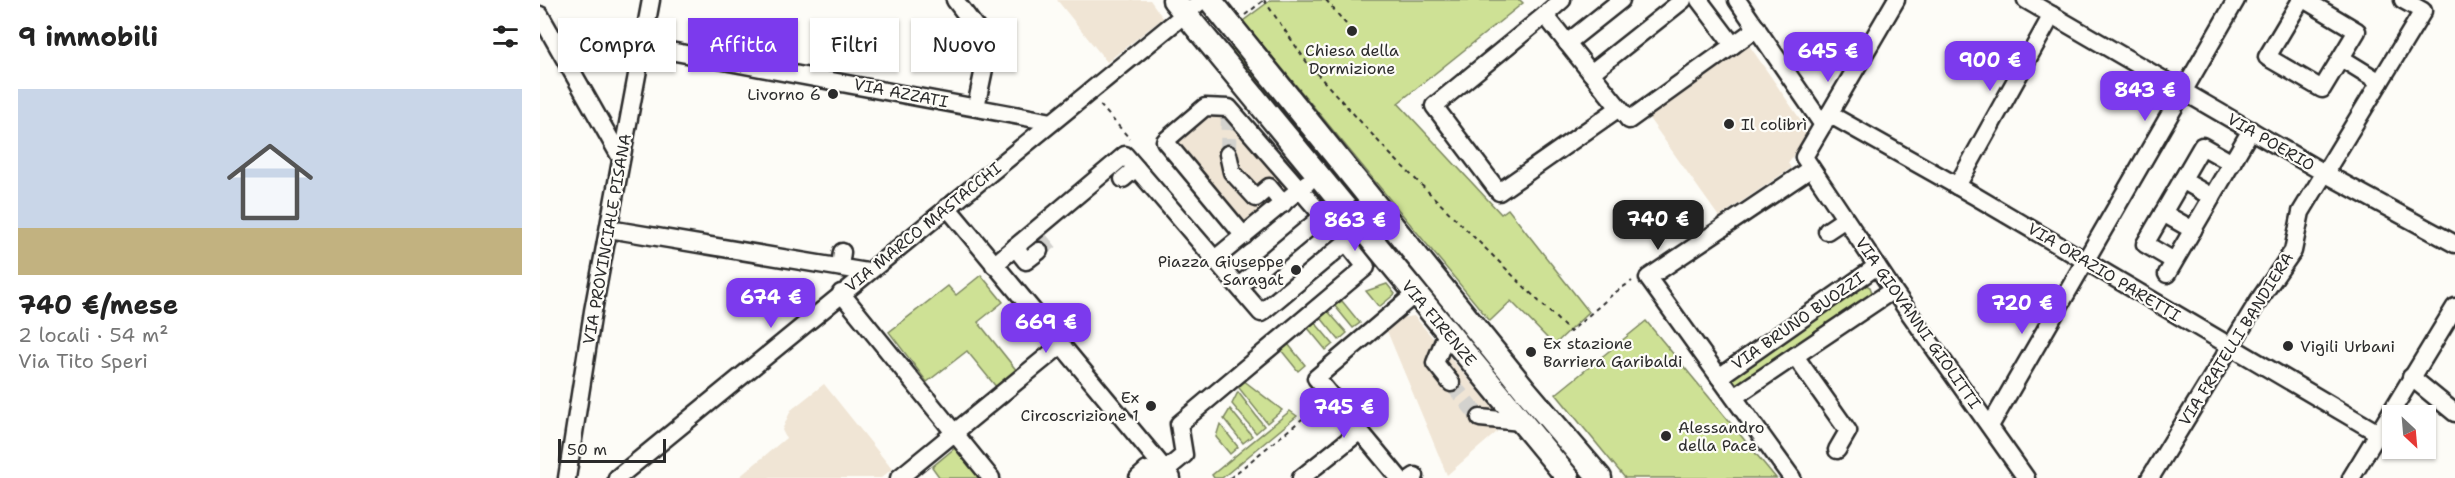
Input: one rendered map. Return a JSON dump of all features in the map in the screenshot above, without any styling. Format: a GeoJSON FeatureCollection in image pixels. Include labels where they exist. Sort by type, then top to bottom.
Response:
{"type":"FeatureCollection","features":[{"type":"Feature","properties":{"kind":"main road","name":"VIA FIRENZE"},"geometry":{"type":"LineString","coordinates":[[1210,0],[1526,391],[1600,478]]}},
{"type":"Feature","properties":{"kind":"main road","name":"VIA FIRENZE"},"geometry":{"type":"LineString","coordinates":[[1187,5],[1309,182],[1354,235],[1414,294],[1568,478]]}},
{"type":"Feature","properties":{"kind":"street","name":"VIA PROVINCIALE PISANA"},"geometry":{"type":"LineString","coordinates":[[648,18],[651,0]]}},
{"type":"Feature","properties":{"kind":"street"},"geometry":{"type":"LineString","coordinates":[[955,0],[989,45],[976,107]]}},
{"type":"Feature","properties":{"kind":"street"},"geometry":{"type":"LineString","coordinates":[[1562,0],[1434,106],[1500,192],[1619,108]]}},
{"type":"Feature","properties":{"kind":"street"},"geometry":{"type":"LineString","coordinates":[[1567,44],[1621,0]]}},
{"type":"Feature","properties":{"kind":"street"},"geometry":{"type":"LineString","coordinates":[[1591,73],[1683,0]]}},
{"type":"Feature","properties":{"kind":"street"},"geometry":{"type":"LineString","coordinates":[[1699,0],[1733,45]]}},
{"type":"Feature","properties":{"kind":"street"},"geometry":{"type":"LineString","coordinates":[[1737,0],[1826,120]]}},
{"type":"Feature","properties":{"kind":"street"},"geometry":{"type":"LineString","coordinates":[[1792,478],[1648,278],[1810,169],[1804,157],[1896,0]]}},
{"type":"Feature","properties":{"kind":"street","name":"VIA POERIO"},"geometry":{"type":"LineString","coordinates":[[2025,0],[2052,15],[2128,68],[2183,91],[2326,174],[2455,244]]}},
{"type":"Feature","properties":{"kind":"street"},"geometry":{"type":"LineString","coordinates":[[1990,426],[2236,0]]}},
{"type":"Feature","properties":{"kind":"street"},"geometry":{"type":"LineString","coordinates":[[2301,0],[2267,57],[2322,89],[2357,30],[2305,0]]}},
{"type":"Feature","properties":{"kind":"street","name":"VIA FRATELLI BANDIERA"},"geometry":{"type":"LineString","coordinates":[[2150,478],[2229,347],[2293,251],[2301,212],[2423,11],[2403,0]]}},
{"type":"Feature","properties":{"kind":"street","name":"VIA MARCO MASTACCHI"},"geometry":{"type":"LineString","coordinates":[[617,478],[637,471],[841,293],[1052,122],[1187,5]]}},
{"type":"Feature","properties":{"kind":"street"},"geometry":{"type":"LineString","coordinates":[[540,15],[621,158]]}},
{"type":"Feature","properties":{"kind":"street"},"geometry":{"type":"LineString","coordinates":[[1545,15],[1629,120],[1757,28]]}},
{"type":"Feature","properties":{"kind":"street"},"geometry":{"type":"LineString","coordinates":[[1957,186],[2052,15]]}},
{"type":"Feature","properties":{"kind":"street","name":"VIA AZZATI"},"geometry":{"type":"LineString","coordinates":[[676,53],[797,80],[976,107],[1052,122]]}},
{"type":"Feature","properties":{"kind":"street"},"geometry":{"type":"LineString","coordinates":[[2340,58],[2380,82]]}},
{"type":"Feature","properties":{"kind":"street","name":"VIA PROVINCIALE PISANA"},"geometry":{"type":"LineString","coordinates":[[567,478],[596,298],[638,72]]}},
{"type":"Feature","properties":{"kind":"street"},"geometry":{"type":"LineString","coordinates":[[1229,108],[1239,80]]}},
{"type":"Feature","properties":{"kind":"street"},"geometry":{"type":"LineString","coordinates":[[1239,286],[1323,216],[1309,182],[1286,173],[1229,108],[1206,108],[1165,141],[1244,236]]}},
{"type":"Feature","properties":{"kind":"street","name":"VIA ORAZIO PARETTI"},"geometry":{"type":"LineString","coordinates":[[1826,120],[2037,228],[2084,261],[2378,433]]}},
{"type":"Feature","properties":{"kind":"street"},"geometry":{"type":"LineString","coordinates":[[2232,164],[2202,146],[2182,180],[2145,244],[2171,268],[2232,164],[2251,130]]}},
{"type":"Feature","properties":{"kind":"street"},"geometry":{"type":"LineString","coordinates":[[1228,154],[1232,172],[1256,198],[1286,173]]}},
{"type":"Feature","properties":{"kind":"street"},"geometry":{"type":"LineString","coordinates":[[994,265],[1125,155],[1130,173],[1215,259],[1261,314],[1354,235],[1366,267],[1179,424],[1184,455],[1162,476]]}},
{"type":"Feature","properties":{"kind":"street","name":"VIA GIOVANNI GIOLITTI"},"geometry":{"type":"LineString","coordinates":[[1810,169],[1990,426],[2021,476]]}},
{"type":"Feature","properties":{"kind":"street"},"geometry":{"type":"LineString","coordinates":[[2182,180],[2212,197]]}},
{"type":"Feature","properties":{"kind":"street"},"geometry":{"type":"LineString","coordinates":[[1215,259],[1309,182]]}},
{"type":"Feature","properties":{"kind":"street"},"geometry":{"type":"LineString","coordinates":[[1269,187],[1283,204]]}},
{"type":"Feature","properties":{"kind":"street"},"geometry":{"type":"LineString","coordinates":[[947,207],[1061,345],[1162,476]]}},
{"type":"Feature","properties":{"kind":"street"},"geometry":{"type":"LineString","coordinates":[[2163,213],[2193,230]]}},
{"type":"Feature","properties":{"kind":"street"},"geometry":{"type":"LineString","coordinates":[[1827,231],[1845,219]]}},
{"type":"Feature","properties":{"kind":"street"},"geometry":{"type":"LineString","coordinates":[[609,229],[841,259],[867,272]]}},
{"type":"Feature","properties":{"kind":"street"},"geometry":{"type":"LineString","coordinates":[[1015,247],[1026,261],[1039,251]]}},
{"type":"Feature","properties":{"kind":"street","name":"VIA BRUNO BUOZZI"},"geometry":{"type":"LineString","coordinates":[[1719,377],[1877,266]]}},
{"type":"Feature","properties":{"kind":"street","name":"VIA BRUNO BUOZZI"},"geometry":{"type":"LineString","coordinates":[[1734,397],[1893,290]]}},
{"type":"Feature","properties":{"kind":"street"},"geometry":{"type":"LineString","coordinates":[[841,293],[992,478]]}},
{"type":"Feature","properties":{"kind":"street"},"geometry":{"type":"LineString","coordinates":[[1408,477],[1360,431],[1316,378],[1414,294]]}},
{"type":"Feature","properties":{"kind":"street"},"geometry":{"type":"LineString","coordinates":[[579,296],[596,298]]}},
{"type":"Feature","properties":{"kind":"street"},"geometry":{"type":"LineString","coordinates":[[2350,478],[2455,307]]}},
{"type":"Feature","properties":{"kind":"street"},"geometry":{"type":"LineString","coordinates":[[1447,333],[1435,363],[1451,383]]}},
{"type":"Feature","properties":{"kind":"street"},"geometry":{"type":"LineString","coordinates":[[898,478],[1010,382],[1061,345]]}},
{"type":"Feature","properties":{"kind":"street"},"geometry":{"type":"LineString","coordinates":[[1795,356],[1848,431],[1837,450]]}},
{"type":"Feature","properties":{"kind":"street"},"geometry":{"type":"LineString","coordinates":[[2411,377],[2455,413]]}},
{"type":"Feature","properties":{"kind":"street"},"geometry":{"type":"LineString","coordinates":[[1480,418],[1521,422]]}},
{"type":"Feature","properties":{"kind":"street"},"geometry":{"type":"LineString","coordinates":[[1300,478],[1360,431]]}},
{"type":"Feature","properties":{"kind":"street"},"geometry":{"type":"LineString","coordinates":[[1138,478],[1147,470],[1162,476]]}},
{"type":"Feature","properties":{"kind":"path"},"geometry":{"type":"LineString","coordinates":[[1241,18],[1264,0],[1308,64],[1383,146],[1570,332],[1613,294],[1640,276],[1643,281],[1648,278]]}},
{"type":"Feature","properties":{"kind":"path"},"geometry":{"type":"LineString","coordinates":[[1326,0],[1346,24]]}},
{"type":"Feature","properties":{"kind":"path"},"geometry":{"type":"LineString","coordinates":[[1230,478],[1322,404]]}},
{"type":"Feature","properties":{"kind":"shaded area"},"geometry":{"type":"Polygon","coordinates":[[[1057,0],[1150,0],[1163,18],[1107,62],[1057,0]]]}},
{"type":"Feature","properties":{"kind":"shaded area","name":"Il colibrì"},"geometry":{"type":"Polygon","coordinates":[[[1749,45],[1809,132],[1788,163],[1791,168],[1719,217],[1648,117],[1749,45]]]}},
{"type":"Feature","properties":{"kind":"shaded area"},"geometry":{"type":"Polygon","coordinates":[[[1219,112],[1288,188],[1245,223],[1173,138],[1197,118],[1219,112]]]}},
{"type":"Feature","properties":{"kind":"shaded area"},"geometry":{"type":"Polygon","coordinates":[[[1414,316],[1495,410],[1497,432],[1447,475],[1387,331],[1402,318],[1414,316]]]}},
{"type":"Feature","properties":{"kind":"shaded area"},"geometry":{"type":"Polygon","coordinates":[[[824,384],[892,469],[881,478],[738,478],[786,438],[782,430],[791,410],[824,384]]]}},
{"type":"Feature","properties":{"kind":"green space"},"geometry":{"type":"Polygon","coordinates":[[[1271,0],[1520,0],[1523,3],[1398,103],[1501,214],[1508,209],[1589,312],[1554,345],[1511,301],[1490,321],[1243,21],[1271,0]]]}},
{"type":"Feature","properties":{"kind":"green space"},"geometry":{"type":"Polygon","coordinates":[[[1236,47],[1592,478],[1578,478],[1232,55],[1231,49],[1236,47]]]}},
{"type":"Feature","properties":{"kind":"green space"},"geometry":{"type":"Polygon","coordinates":[[[981,275],[1003,302],[978,322],[1017,371],[997,388],[967,351],[927,382],[889,332],[948,286],[956,295],[981,275]]]}},
{"type":"Feature","properties":{"kind":"green space"},"geometry":{"type":"Polygon","coordinates":[[[1858,281],[1870,287],[1873,295],[1728,391],[1721,374],[1858,281]]]}},
{"type":"Feature","properties":{"kind":"green space"},"geometry":{"type":"Polygon","coordinates":[[[1387,284],[1395,294],[1379,307],[1366,291],[1387,284]]]}},
{"type":"Feature","properties":{"kind":"green space"},"geometry":{"type":"Polygon","coordinates":[[[1342,301],[1360,323],[1353,328],[1334,305],[1342,301]]]}},
{"type":"Feature","properties":{"kind":"green space"},"geometry":{"type":"Polygon","coordinates":[[[1326,309],[1347,333],[1339,340],[1317,313],[1326,309]]]}},
{"type":"Feature","properties":{"kind":"green space"},"geometry":{"type":"Polygon","coordinates":[[[1312,319],[1333,344],[1326,350],[1303,322],[1312,319]]]}},
{"type":"Feature","properties":{"kind":"green space","name":"Alessandro della Pace"},"geometry":{"type":"Polygon","coordinates":[[[1646,321],[1776,478],[1625,478],[1556,394],[1646,321]]]}},
{"type":"Feature","properties":{"kind":"green space"},"geometry":{"type":"Polygon","coordinates":[[[1284,339],[1305,365],[1298,371],[1277,345],[1284,339]]]}},
{"type":"Feature","properties":{"kind":"green space"},"geometry":{"type":"Polygon","coordinates":[[[1243,380],[1282,410],[1267,423],[1239,388],[1243,380]]]}},
{"type":"Feature","properties":{"kind":"green space"},"geometry":{"type":"Polygon","coordinates":[[[1238,392],[1264,426],[1256,433],[1232,404],[1238,392]]]}},
{"type":"Feature","properties":{"kind":"green space"},"geometry":{"type":"Polygon","coordinates":[[[1230,409],[1252,436],[1243,443],[1224,419],[1230,409]]]}},
{"type":"Feature","properties":{"kind":"green space"},"geometry":{"type":"Polygon","coordinates":[[[1290,411],[1297,416],[1222,478],[1214,478],[1212,475],[1290,411]]]}},
{"type":"Feature","properties":{"kind":"green space"},"geometry":{"type":"Polygon","coordinates":[[[1220,424],[1238,447],[1230,454],[1216,437],[1220,424]]]}},
{"type":"Feature","properties":{"kind":"green space"},"geometry":{"type":"Polygon","coordinates":[[[956,447],[981,478],[940,478],[932,467],[956,447]]]}},
{"type":"Feature","properties":{"kind":"tunnel"},"geometry":{"type":"LineString","coordinates":[[1228,154],[1229,108]]}},
{"type":"Feature","properties":{"kind":"tunnel"},"geometry":{"type":"LineString","coordinates":[[1039,251],[1055,238]]}},
{"type":"Feature","properties":{"kind":"tunnel"},"geometry":{"type":"LineString","coordinates":[[1451,383],[1480,418]]}},
{"type":"Feature","properties":{"kind":"place","name":"Chiesa della Dormizione"},"geometry":{"type":"Point","coordinates":[1352,31]}},
{"type":"Feature","properties":{"kind":"place","name":"Livorno 6"},"geometry":{"type":"Point","coordinates":[833,94]}},
{"type":"Feature","properties":{"kind":"place","name":"Il colibrì"},"geometry":{"type":"Point","coordinates":[1729,124]}},
{"type":"Feature","properties":{"kind":"place","name":"Piazza Giuseppe Saragat"},"geometry":{"type":"Point","coordinates":[1296,270]}},
{"type":"Feature","properties":{"kind":"place","name":"Vigili Urbani"},"geometry":{"type":"Point","coordinates":[2288,346]}},
{"type":"Feature","properties":{"kind":"place","name":"Ex stazione Barriera Garibaldi"},"geometry":{"type":"Point","coordinates":[1531,352]}},
{"type":"Feature","properties":{"kind":"place","name":"Ex Circoscrizione 1"},"geometry":{"type":"Point","coordinates":[1151,406]}},
{"type":"Feature","properties":{"kind":"place","name":"Alessandro della Pace"},"geometry":{"type":"Point","coordinates":[1666,436]}}]}
